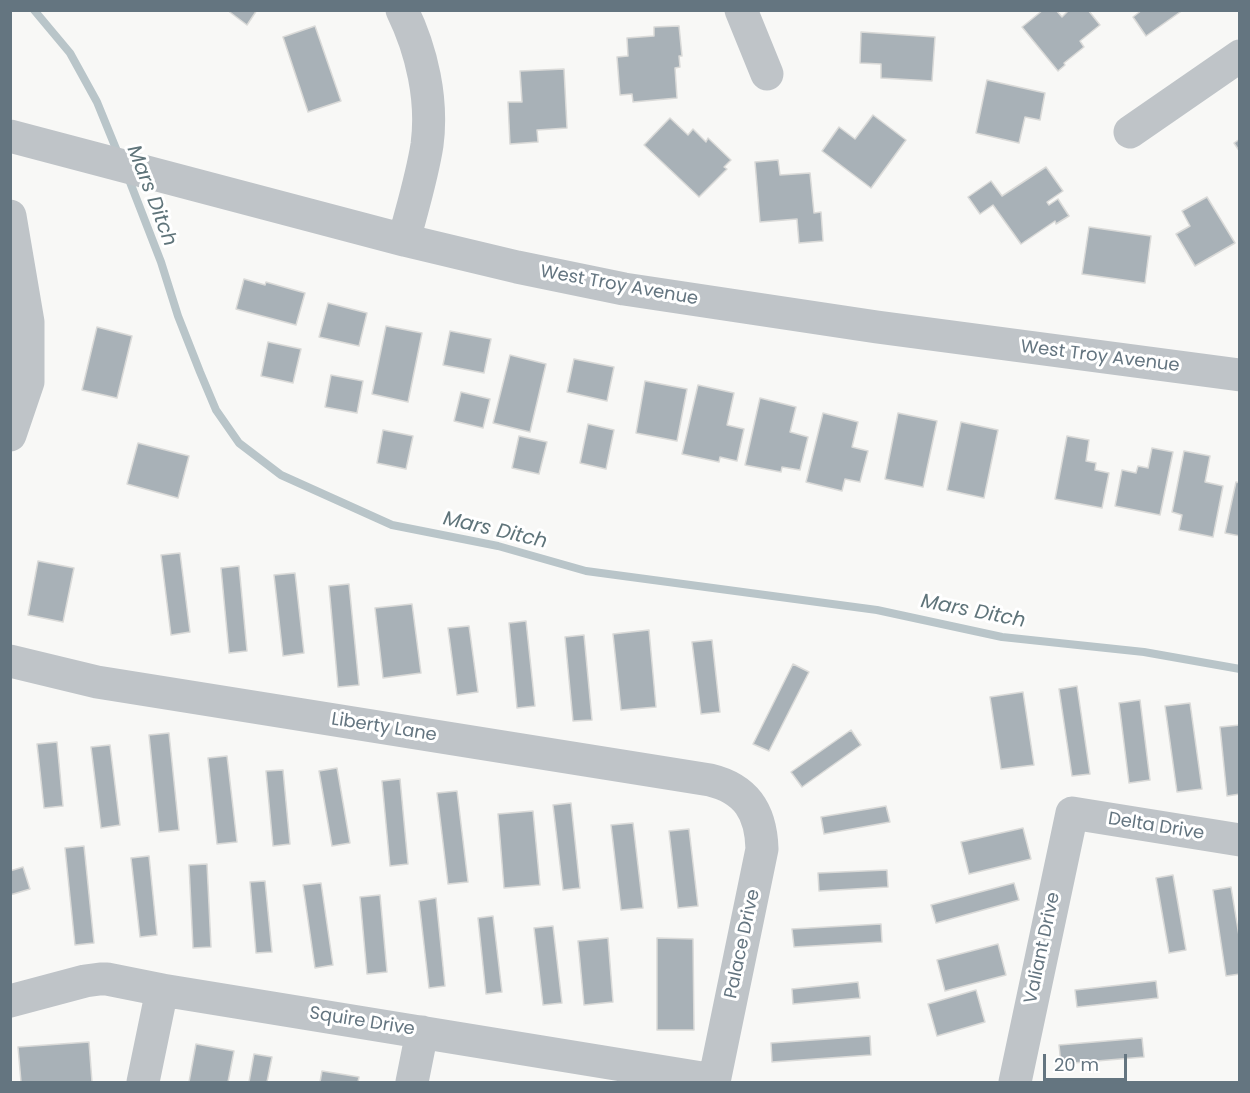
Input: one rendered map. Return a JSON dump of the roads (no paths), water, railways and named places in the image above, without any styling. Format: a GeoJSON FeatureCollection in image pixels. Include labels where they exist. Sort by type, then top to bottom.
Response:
{"type":"FeatureCollection","features":[{"type":"Feature","properties":{"kind":"street"},"geometry":{"type":"LineString","coordinates":[[741,10],[768,74]]}},
{"type":"Feature","properties":{"kind":"street"},"geometry":{"type":"LineString","coordinates":[[404,240],[426,146],[428,120],[425,79],[409,13]]}},
{"type":"Feature","properties":{"kind":"street"},"geometry":{"type":"LineString","coordinates":[[1130,132],[1239,56]]}},
{"type":"Feature","properties":{"kind":"street","name":"West Troy Avenue"},"geometry":{"type":"LineString","coordinates":[[10,136],[404,240],[624,289],[877,327],[1239,375]]}},
{"type":"Feature","properties":{"kind":"street"},"geometry":{"type":"LineString","coordinates":[[10,216],[28,322],[28,382],[10,435]]}},
{"type":"Feature","properties":{"kind":"street","name":"Liberty Lane"},"geometry":{"type":"LineString","coordinates":[[10,661],[97,682],[710,780],[734,790],[751,806]]}},
{"type":"Feature","properties":{"kind":"street","name":"Palace Drive"},"geometry":{"type":"LineString","coordinates":[[714,1081],[762,849],[760,826],[751,806]]}},
{"type":"Feature","properties":{"kind":"street","name":"Delta Drive"},"geometry":{"type":"LineString","coordinates":[[1072,813],[1239,840]]}},
{"type":"Feature","properties":{"kind":"street","name":"Valiant Drive"},"geometry":{"type":"LineString","coordinates":[[1015,1083],[1072,813]]}},
{"type":"Feature","properties":{"kind":"street","name":"Squire Drive"},"geometry":{"type":"LineString","coordinates":[[10,1001],[100,979],[714,1081]]}},
{"type":"Feature","properties":{"kind":"street"},"geometry":{"type":"LineString","coordinates":[[142,1083],[162,990]]}},
{"type":"Feature","properties":{"kind":"street"},"geometry":{"type":"LineString","coordinates":[[412,1083],[422,1032]]}},
{"type":"Feature","properties":{"kind":"waterway","name":"Mars Ditch"},"geometry":{"type":"LineString","coordinates":[[34,10],[70,53],[97,102],[119,156]]}},
{"type":"Feature","properties":{"kind":"waterway","name":"Mars Ditch"},"geometry":{"type":"LineString","coordinates":[[128,177],[200,372],[216,410],[239,443],[281,475],[392,525],[498,546],[586,571],[877,610],[1002,637],[1144,652],[1240,669]]}}]}
